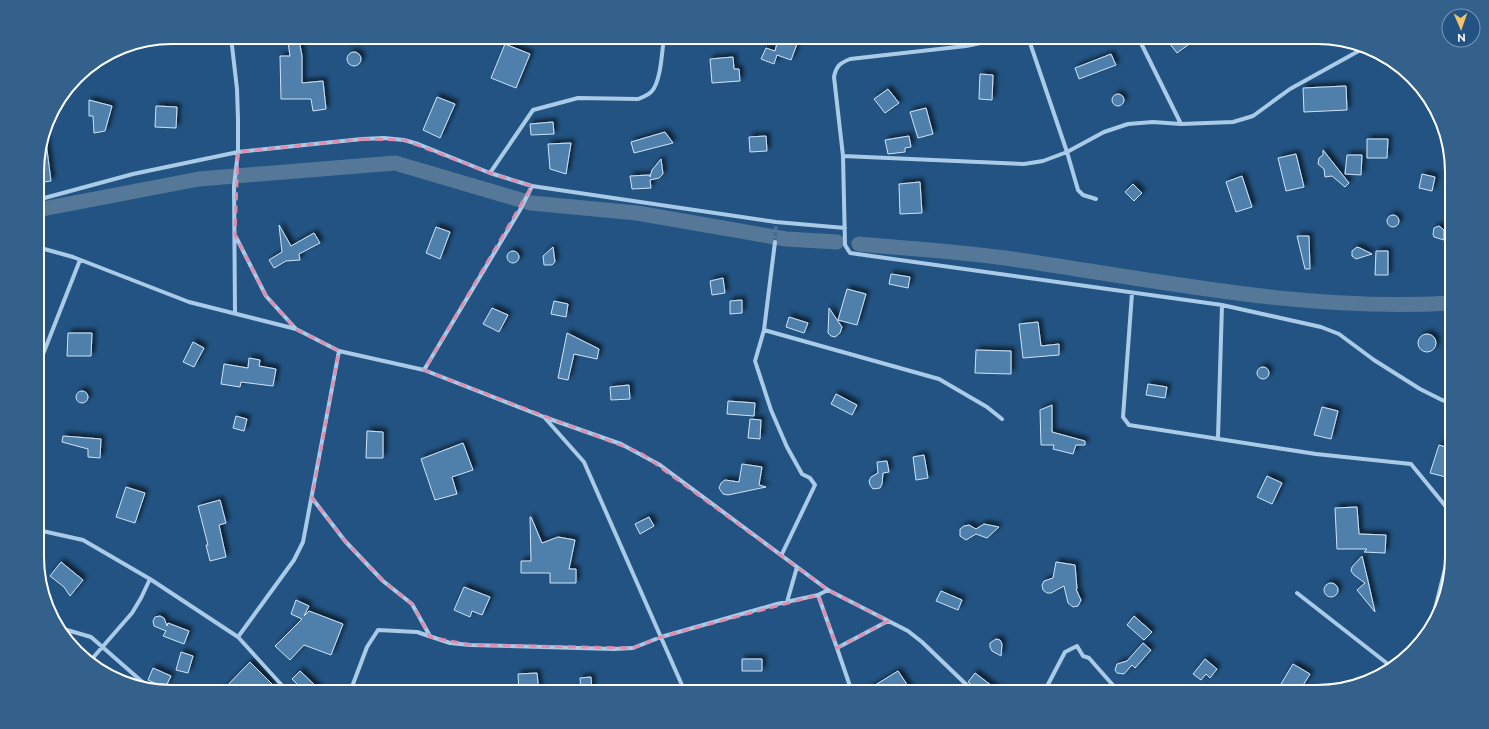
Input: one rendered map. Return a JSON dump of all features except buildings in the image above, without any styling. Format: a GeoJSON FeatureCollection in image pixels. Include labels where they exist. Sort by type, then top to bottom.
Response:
{"type":"FeatureCollection","features":[{"type":"Feature","properties":{"kind":"street"},"geometry":{"type":"LineString","coordinates":[[232,44],[237,89],[238,152],[234,186],[235,312]]}},
{"type":"Feature","properties":{"kind":"street"},"geometry":{"type":"LineString","coordinates":[[490,173],[532,110],[578,98],[638,100],[646,96],[652,91],[656,83],[663,44]]}},
{"type":"Feature","properties":{"kind":"street"},"geometry":{"type":"LineString","coordinates":[[976,44],[850,58],[840,63],[836,69],[834,77],[843,156],[845,245],[847,250],[854,254],[1222,305],[1321,327],[1339,334],[1374,360],[1420,389],[1445,401]]}},
{"type":"Feature","properties":{"kind":"street"},"geometry":{"type":"LineString","coordinates":[[1030,44],[1068,152],[1078,190],[1083,195],[1096,199]]}},
{"type":"Feature","properties":{"kind":"street"},"geometry":{"type":"LineString","coordinates":[[1141,44],[1181,124]]}},
{"type":"Feature","properties":{"kind":"street"},"geometry":{"type":"LineString","coordinates":[[843,156],[1024,164],[1043,161],[1068,152],[1104,132],[1128,124],[1153,122],[1181,124],[1232,122],[1253,116],[1290,90],[1357,52]]}},
{"type":"Feature","properties":{"kind":"street"},"geometry":{"type":"LineString","coordinates":[[44,198],[133,174],[238,152],[384,138],[404,140],[418,144],[490,173],[532,186],[776,222],[845,228]]}},
{"type":"Feature","properties":{"kind":"street"},"geometry":{"type":"LineString","coordinates":[[424,370],[520,210],[532,186]]}},
{"type":"Feature","properties":{"kind":"street"},"geometry":{"type":"LineString","coordinates":[[235,234],[266,296],[296,329]]}},
{"type":"Feature","properties":{"kind":"street"},"geometry":{"type":"LineString","coordinates":[[775,242],[764,330],[755,361],[771,410],[788,447],[802,474],[810,478],[815,485],[782,554]]}},
{"type":"Feature","properties":{"kind":"street"},"geometry":{"type":"LineString","coordinates":[[44,249],[80,260],[173,296],[296,329],[339,351],[424,370],[544,417],[621,444],[641,453],[660,465],[782,554],[828,590],[908,632],[922,642],[967,685]]}},
{"type":"Feature","properties":{"kind":"street"},"geometry":{"type":"LineString","coordinates":[[44,352],[80,260]]}},
{"type":"Feature","properties":{"kind":"street"},"geometry":{"type":"LineString","coordinates":[[1132,293],[1123,410],[1125,422],[1129,425],[1218,437],[1316,454],[1411,464],[1445,505]]}},
{"type":"Feature","properties":{"kind":"street"},"geometry":{"type":"LineString","coordinates":[[1218,437],[1222,305]]}},
{"type":"Feature","properties":{"kind":"street"},"geometry":{"type":"LineString","coordinates":[[764,330],[939,379],[987,407],[1002,419]]}},
{"type":"Feature","properties":{"kind":"street"},"geometry":{"type":"LineString","coordinates":[[238,637],[297,554],[303,542],[339,351]]}},
{"type":"Feature","properties":{"kind":"street"},"geometry":{"type":"LineString","coordinates":[[544,417],[584,462],[682,685]]}},
{"type":"Feature","properties":{"kind":"street"},"geometry":{"type":"LineString","coordinates":[[312,498],[345,541],[383,581],[412,604],[430,637]]}},
{"type":"Feature","properties":{"kind":"street"},"geometry":{"type":"LineString","coordinates":[[44,531],[83,540],[150,579],[238,637],[282,685]]}},
{"type":"Feature","properties":{"kind":"street"},"geometry":{"type":"LineString","coordinates":[[788,602],[798,567]]}},
{"type":"Feature","properties":{"kind":"street"},"geometry":{"type":"LineString","coordinates":[[1437,600],[1444,573]]}},
{"type":"Feature","properties":{"kind":"street"},"geometry":{"type":"LineString","coordinates":[[93,658],[132,612],[150,579]]}},
{"type":"Feature","properties":{"kind":"street"},"geometry":{"type":"LineString","coordinates":[[353,685],[367,647],[378,630],[417,632],[450,642],[470,645],[614,649],[633,648],[661,637],[818,595],[828,590]]}},
{"type":"Feature","properties":{"kind":"street"},"geometry":{"type":"LineString","coordinates":[[1298,593],[1387,663]]}},
{"type":"Feature","properties":{"kind":"street"},"geometry":{"type":"LineString","coordinates":[[818,595],[850,685]]}},
{"type":"Feature","properties":{"kind":"street"},"geometry":{"type":"LineString","coordinates":[[837,648],[888,621]]}},
{"type":"Feature","properties":{"kind":"street"},"geometry":{"type":"LineString","coordinates":[[67,630],[86,635],[143,682]]}},
{"type":"Feature","properties":{"kind":"street"},"geometry":{"type":"LineString","coordinates":[[1048,685],[1066,652],[1077,646],[1083,656],[1090,658],[1113,685]]}},
{"type":"Feature","properties":{"kind":"highlighted area"},"geometry":{"type":"Polygon","coordinates":[[[362,139],[404,140],[490,173],[532,186],[424,370],[641,453],[828,590],[888,621],[837,648],[818,595],[661,637],[633,648],[470,645],[430,637],[412,604],[383,581],[345,541],[312,498],[339,351],[296,329],[266,296],[256,278],[235,235],[238,152],[362,139]]]}},
{"type":"Feature","properties":{"kind":"waterway"},"geometry":{"type":"LineString","coordinates":[[44,209],[199,179],[395,163],[531,203],[637,213],[786,239],[837,242]]}},
{"type":"Feature","properties":{"kind":"waterway"},"geometry":{"type":"LineString","coordinates":[[859,244],[999,257],[1234,293],[1288,299],[1397,305],[1445,303]]}},
{"type":"Feature","properties":{"kind":"tunnel"},"geometry":{"type":"LineString","coordinates":[[775,242],[776,222]]}}]}
